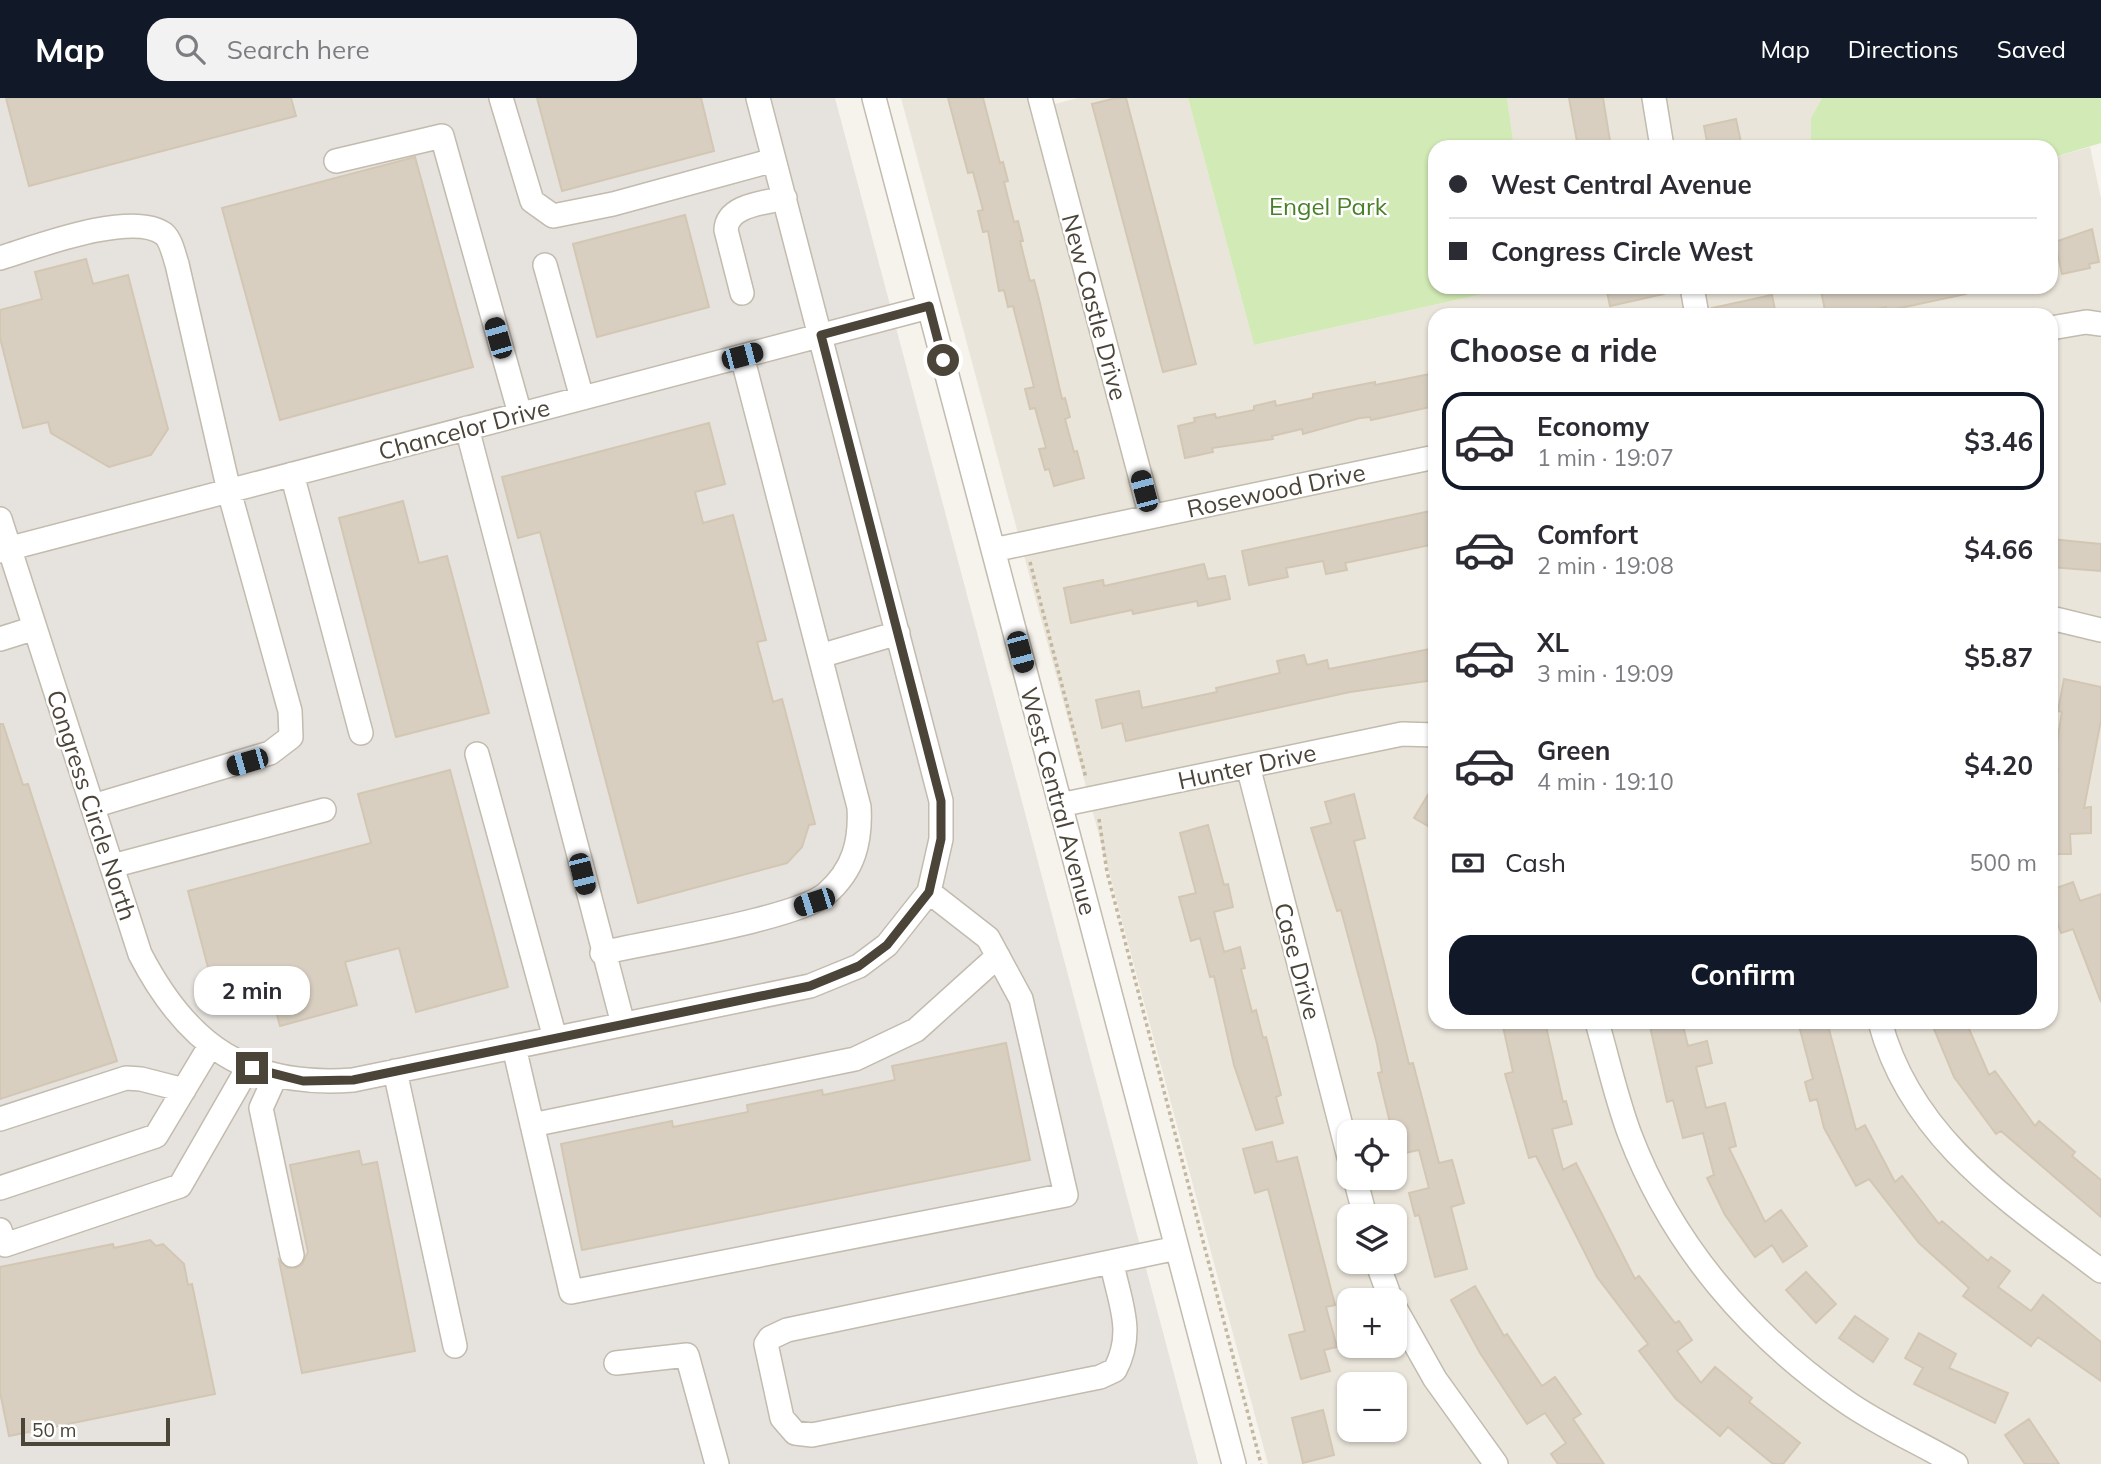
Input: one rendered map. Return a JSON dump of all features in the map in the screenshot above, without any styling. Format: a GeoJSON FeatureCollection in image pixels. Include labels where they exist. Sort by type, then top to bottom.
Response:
{"type":"FeatureCollection","features":[{"type":"Feature","properties":{"kind":"street"},"geometry":{"type":"LineString","coordinates":[[501,98],[532,201],[553,216],[613,204],[775,160]]}},
{"type":"Feature","properties":{"kind":"street"},"geometry":{"type":"LineString","coordinates":[[514,1047],[571,1292],[1066,1195],[1021,999],[988,938],[929,892],[941,839],[941,801],[758,98]]}},
{"type":"Feature","properties":{"kind":"street","name":"West Central Avenue"},"geometry":{"type":"LineString","coordinates":[[874,98],[1234,1464]]}},
{"type":"Feature","properties":{"kind":"street","name":"New Castle Drive"},"geometry":{"type":"LineString","coordinates":[[1040,98],[1150,517]]}},
{"type":"Feature","properties":{"kind":"street"},"geometry":{"type":"LineString","coordinates":[[1654,98],[1661,140]]}},
{"type":"Feature","properties":{"kind":"street"},"geometry":{"type":"LineString","coordinates":[[336,161],[442,136],[520,414]]}},
{"type":"Feature","properties":{"kind":"street"},"geometry":{"type":"LineString","coordinates":[[742,293],[726,230],[726,220],[734,212],[785,198]]}},
{"type":"Feature","properties":{"kind":"street"},"geometry":{"type":"LineString","coordinates":[[0,258],[101,230],[153,228],[167,237],[177,264],[229,491],[290,712],[291,737],[270,753],[93,806]]}},
{"type":"Feature","properties":{"kind":"street"},"geometry":{"type":"LineString","coordinates":[[545,265],[582,398]]}},
{"type":"Feature","properties":{"kind":"street","name":"Chancelor Drive"},"geometry":{"type":"LineString","coordinates":[[5,550],[929,306]]}},
{"type":"Feature","properties":{"kind":"street"},"geometry":{"type":"LineString","coordinates":[[2058,327],[2086,322],[2101,324]]}},
{"type":"Feature","properties":{"kind":"street"},"geometry":{"type":"LineString","coordinates":[[602,953],[779,913],[814,902],[838,883],[848,869],[858,843],[859,807],[742,356]]}},
{"type":"Feature","properties":{"kind":"street"},"geometry":{"type":"LineString","coordinates":[[467,428],[602,953],[623,1024]]}},
{"type":"Feature","properties":{"kind":"street","name":"Rosewood Drive"},"geometry":{"type":"LineString","coordinates":[[993,550],[1428,458]]}},
{"type":"Feature","properties":{"kind":"street"},"geometry":{"type":"LineString","coordinates":[[292,474],[362,733]]}},
{"type":"Feature","properties":{"kind":"street","name":"Congress Circle North"},"geometry":{"type":"LineString","coordinates":[[0,519],[5,550],[35,628],[140,954],[160,994],[179,1018],[210,1046],[241,1062],[275,1075],[303,1081],[331,1081],[395,1071],[810,986],[836,978],[859,966],[887,945],[929,892]]}},
{"type":"Feature","properties":{"kind":"street"},"geometry":{"type":"LineString","coordinates":[[2058,620],[2101,630]]}},
{"type":"Feature","properties":{"kind":"street"},"geometry":{"type":"LineString","coordinates":[[0,639],[35,628]]}},
{"type":"Feature","properties":{"kind":"street"},"geometry":{"type":"LineString","coordinates":[[820,656],[898,633]]}},
{"type":"Feature","properties":{"kind":"street","name":"Hunter Drive"},"geometry":{"type":"LineString","coordinates":[[1060,805],[1402,734],[1428,735]]}},
{"type":"Feature","properties":{"kind":"street"},"geometry":{"type":"LineString","coordinates":[[477,754],[555,1038]]}},
{"type":"Feature","properties":{"kind":"street","name":"Case Drive"},"geometry":{"type":"LineString","coordinates":[[1248,766],[1339,1120]]}},
{"type":"Feature","properties":{"kind":"street"},"geometry":{"type":"LineString","coordinates":[[112,866],[324,810]]}},
{"type":"Feature","properties":{"kind":"street"},"geometry":{"type":"LineString","coordinates":[[532,1125],[855,1059],[916,1030],[998,956]]}},
{"type":"Feature","properties":{"kind":"street"},"geometry":{"type":"LineString","coordinates":[[1599,1029],[1620,1106],[1645,1169],[1676,1227],[1717,1285],[1771,1342],[1799,1367],[1847,1402],[1956,1464]]}},
{"type":"Feature","properties":{"kind":"street"},"geometry":{"type":"LineString","coordinates":[[1883,1029],[1904,1084],[1932,1128],[1968,1168],[2101,1271]]}},
{"type":"Feature","properties":{"kind":"street"},"geometry":{"type":"LineString","coordinates":[[0,1188],[156,1136],[210,1046]]}},
{"type":"Feature","properties":{"kind":"street"},"geometry":{"type":"LineString","coordinates":[[0,1230],[5,1245],[180,1186],[241,1062]]}},
{"type":"Feature","properties":{"kind":"street"},"geometry":{"type":"LineString","coordinates":[[395,1071],[455,1346]]}},
{"type":"Feature","properties":{"kind":"street"},"geometry":{"type":"LineString","coordinates":[[275,1075],[261,1108],[292,1255]]}},
{"type":"Feature","properties":{"kind":"street"},"geometry":{"type":"LineString","coordinates":[[0,1119],[126,1078],[184,1090]]}},
{"type":"Feature","properties":{"kind":"street"},"geometry":{"type":"LineString","coordinates":[[1112,1264],[1126,1326],[1126,1348],[1115,1370],[1100,1377],[812,1435],[795,1433],[782,1418],[766,1344],[770,1338],[787,1330],[1112,1264],[1177,1248]]}},
{"type":"Feature","properties":{"kind":"street"},"geometry":{"type":"LineString","coordinates":[[1407,1329],[1436,1379],[1496,1464]]}},
{"type":"Feature","properties":{"kind":"street"},"geometry":{"type":"LineString","coordinates":[[616,1363],[687,1354],[717,1464]]}},
{"type":"Feature","properties":{"kind":"path"},"geometry":{"type":"LineString","coordinates":[[1026,543],[1091,799],[1101,826],[1107,872],[1261,1464]]}},
{"type":"Feature","properties":{"kind":"shaded area"},"geometry":{"type":"Polygon","coordinates":[[[0,98],[835,98],[1198,1464],[0,1464],[0,98]]]}},
{"type":"Feature","properties":{"kind":"shaded area"},"geometry":{"type":"Polygon","coordinates":[[[901,98],[1040,98],[1043,107],[1078,98],[1188,98],[1254,345],[1483,294],[2058,294],[2058,156],[2090,147],[2101,198],[2101,1464],[1268,1464],[901,98]]]}},
{"type":"Feature","properties":{"kind":"shaded area"},"geometry":{"type":"Polygon","coordinates":[[[1507,98],[1822,98],[1811,118],[1811,140],[1513,140],[1507,98]]]}},
{"type":"Feature","properties":{"kind":"green space","name":"Engel Park"},"geometry":{"type":"Polygon","coordinates":[[[1188,98],[1507,98],[1513,140],[1428,140],[1428,294],[1483,294],[1254,345],[1188,98]]]}},
{"type":"Feature","properties":{"kind":"green space"},"geometry":{"type":"Polygon","coordinates":[[[1822,98],[2101,98],[2101,143],[2058,156],[2058,140],[1811,140],[1811,118],[1822,98]]]}},
{"type":"Feature","properties":{"kind":"building"},"geometry":{"type":"Polygon","coordinates":[[[6,98],[291,98],[296,116],[29,186],[6,98]]]}},
{"type":"Feature","properties":{"kind":"building"},"geometry":{"type":"Polygon","coordinates":[[[537,98],[701,98],[714,151],[562,191],[537,98]]]}},
{"type":"Feature","properties":{"kind":"building"},"geometry":{"type":"Polygon","coordinates":[[[948,98],[983,98],[1000,163],[1003,162],[1008,181],[1004,182],[1014,222],[1018,221],[1030,281],[1034,280],[1039,299],[1062,399],[1065,398],[1070,417],[1065,419],[1084,478],[1054,486],[1049,469],[1045,470],[1039,449],[1046,448],[1035,408],[1030,409],[1025,389],[1034,387],[1013,306],[1008,307],[1004,290],[999,291],[988,231],[983,232],[978,211],[983,210],[973,172],[968,173],[948,98]]]}},
{"type":"Feature","properties":{"kind":"building"},"geometry":{"type":"Polygon","coordinates":[[[1126,98],[1196,364],[1163,372],[1092,104],[1126,98]]]}},
{"type":"Feature","properties":{"kind":"building"},"geometry":{"type":"Polygon","coordinates":[[[1569,98],[1603,98],[1610,140],[1577,140],[1569,98]]]}},
{"type":"Feature","properties":{"kind":"building"},"geometry":{"type":"Polygon","coordinates":[[[1736,119],[1740,140],[1707,140],[1704,126],[1736,119]]]}},
{"type":"Feature","properties":{"kind":"building"},"geometry":{"type":"Polygon","coordinates":[[[415,157],[473,367],[280,420],[222,208],[415,157]]]}},
{"type":"Feature","properties":{"kind":"building"},"geometry":{"type":"Polygon","coordinates":[[[685,215],[709,307],[597,337],[573,244],[685,215]]]}},
{"type":"Feature","properties":{"kind":"building"},"geometry":{"type":"Polygon","coordinates":[[[2092,229],[2099,262],[2089,264],[2090,268],[2062,274],[2058,241],[2092,229]]]}},
{"type":"Feature","properties":{"kind":"building"},"geometry":{"type":"Polygon","coordinates":[[[86,259],[93,284],[128,275],[168,429],[151,455],[109,467],[51,433],[48,422],[23,428],[0,338],[0,310],[42,299],[35,272],[86,259]]]}},
{"type":"Feature","properties":{"kind":"building"},"geometry":{"type":"Polygon","coordinates":[[[1607,294],[1664,294],[1610,306],[1607,294]]]}},
{"type":"Feature","properties":{"kind":"building"},"geometry":{"type":"Polygon","coordinates":[[[1822,294],[1966,294],[1900,308],[1825,308],[1822,294]]]}},
{"type":"Feature","properties":{"kind":"building"},"geometry":{"type":"Polygon","coordinates":[[[1772,295],[1775,308],[1712,308],[1772,295]]]}},
{"type":"Feature","properties":{"kind":"building"},"geometry":{"type":"Polygon","coordinates":[[[1428,374],[1428,408],[1371,420],[1370,417],[1360,418],[1303,434],[1302,429],[1272,436],[1273,439],[1212,448],[1213,452],[1185,458],[1178,426],[1195,422],[1194,418],[1215,414],[1216,418],[1254,410],[1254,406],[1275,401],[1276,406],[1313,398],[1313,394],[1375,382],[1375,385],[1428,374]]]}},
{"type":"Feature","properties":{"kind":"building"},"geometry":{"type":"Polygon","coordinates":[[[709,423],[725,484],[695,492],[703,523],[733,515],[766,640],[757,642],[773,702],[782,699],[815,824],[809,825],[802,847],[787,863],[638,903],[540,532],[518,538],[502,477],[709,423]]]}},
{"type":"Feature","properties":{"kind":"building"},"geometry":{"type":"Polygon","coordinates":[[[403,501],[419,563],[447,556],[489,713],[396,737],[339,518],[403,501]]]}},
{"type":"Feature","properties":{"kind":"building"},"geometry":{"type":"Polygon","coordinates":[[[1428,511],[1428,545],[1345,563],[1347,570],[1326,574],[1323,561],[1286,568],[1288,577],[1249,585],[1242,551],[1428,511]]]}},
{"type":"Feature","properties":{"kind":"building"},"geometry":{"type":"Polygon","coordinates":[[[2058,540],[2101,544],[2101,571],[2058,568],[2058,540]]]}},
{"type":"Feature","properties":{"kind":"building"},"geometry":{"type":"Polygon","coordinates":[[[1204,564],[1208,579],[1225,576],[1230,599],[1198,606],[1197,601],[1133,614],[1132,610],[1071,623],[1064,588],[1103,580],[1104,586],[1204,564]]]}},
{"type":"Feature","properties":{"kind":"building"},"geometry":{"type":"Polygon","coordinates":[[[1428,649],[1428,681],[1350,692],[1126,741],[1122,723],[1102,728],[1096,700],[1139,691],[1142,708],[1217,692],[1216,688],[1280,673],[1277,661],[1304,655],[1307,665],[1327,660],[1329,669],[1428,649]]]}},
{"type":"Feature","properties":{"kind":"building"},"geometry":{"type":"Polygon","coordinates":[[[2064,679],[2101,687],[2101,720],[2084,808],[2091,807],[2091,833],[2070,834],[2071,854],[2058,854],[2058,736],[2062,712],[2058,711],[2064,679]]]}},
{"type":"Feature","properties":{"kind":"building"},"geometry":{"type":"Polygon","coordinates":[[[0,724],[3,724],[23,785],[28,784],[117,1061],[0,1099],[0,724]]]}},
{"type":"Feature","properties":{"kind":"building"},"geometry":{"type":"Polygon","coordinates":[[[450,770],[508,987],[416,1012],[399,948],[345,962],[357,1005],[280,1026],[274,1004],[253,1010],[247,988],[227,994],[221,973],[210,975],[188,891],[371,843],[358,794],[450,770]]]}},
{"type":"Feature","properties":{"kind":"building"},"geometry":{"type":"Polygon","coordinates":[[[1354,794],[1365,838],[1354,841],[1409,1064],[1413,1063],[1439,1163],[1452,1160],[1464,1203],[1451,1207],[1467,1269],[1435,1277],[1419,1215],[1415,1216],[1409,1193],[1429,1188],[1419,1150],[1407,1153],[1407,1120],[1389,1120],[1378,1073],[1382,1072],[1377,1044],[1341,910],[1337,911],[1311,828],[1331,823],[1325,802],[1354,794]]]}},
{"type":"Feature","properties":{"kind":"building"},"geometry":{"type":"Polygon","coordinates":[[[1428,795],[1428,826],[1414,818],[1428,795]]]}},
{"type":"Feature","properties":{"kind":"building"},"geometry":{"type":"Polygon","coordinates":[[[1208,825],[1224,885],[1228,884],[1233,907],[1214,912],[1224,952],[1240,947],[1245,968],[1241,969],[1252,1012],[1256,1010],[1263,1038],[1266,1037],[1281,1095],[1276,1097],[1283,1123],[1256,1130],[1234,1065],[1214,976],[1210,977],[1200,938],[1191,941],[1179,897],[1196,893],[1180,833],[1208,825]]]}},
{"type":"Feature","properties":{"kind":"building"},"geometry":{"type":"Polygon","coordinates":[[[2073,882],[2080,901],[2101,894],[2101,1002],[2073,929],[2061,933],[2058,924],[2058,887],[2073,882]]]}},
{"type":"Feature","properties":{"kind":"building"},"geometry":{"type":"Polygon","coordinates":[[[1504,1029],[1547,1029],[1563,1102],[1566,1101],[1572,1124],[1552,1129],[1563,1170],[1576,1163],[1635,1279],[1639,1276],[1675,1323],[1679,1321],[1692,1340],[1677,1351],[1701,1383],[1715,1367],[1752,1398],[1749,1402],[1800,1443],[1783,1464],[1773,1464],[1728,1427],[1720,1436],[1676,1399],[1639,1351],[1648,1344],[1597,1277],[1536,1156],[1529,1158],[1505,1074],[1513,1072],[1504,1029]]]}},
{"type":"Feature","properties":{"kind":"building"},"geometry":{"type":"Polygon","coordinates":[[[1651,1029],[1684,1029],[1688,1046],[1707,1041],[1712,1063],[1696,1067],[1706,1108],[1725,1103],[1736,1146],[1729,1148],[1765,1222],[1781,1210],[1807,1246],[1783,1262],[1772,1245],[1755,1257],[1725,1215],[1707,1178],[1714,1175],[1703,1133],[1683,1138],[1673,1100],[1667,1102],[1651,1029]]]}},
{"type":"Feature","properties":{"kind":"building"},"geometry":{"type":"Polygon","coordinates":[[[1800,1029],[1829,1029],[1856,1130],[1865,1125],[1895,1182],[1902,1176],[1939,1224],[1942,1221],[1988,1261],[1991,1257],[2010,1271],[1998,1287],[2031,1311],[2043,1295],[2101,1342],[2101,1381],[2038,1337],[2031,1346],[1963,1296],[1969,1288],[1919,1243],[1869,1179],[1856,1186],[1824,1128],[1817,1099],[1810,1101],[1805,1082],[1813,1079],[1800,1029]]]}},
{"type":"Feature","properties":{"kind":"building"},"geometry":{"type":"Polygon","coordinates":[[[1934,1029],[1969,1029],[1989,1075],[1995,1071],[2035,1126],[2039,1121],[2075,1152],[2072,1156],[2101,1180],[2101,1217],[2001,1131],[1996,1134],[1954,1077],[1934,1029]]]}},
{"type":"Feature","properties":{"kind":"building"},"geometry":{"type":"Polygon","coordinates":[[[1006,1043],[1030,1160],[582,1250],[561,1144],[672,1121],[673,1127],[748,1112],[747,1105],[822,1090],[823,1095],[895,1080],[892,1066],[1006,1043]]]}},
{"type":"Feature","properties":{"kind":"building"},"geometry":{"type":"Polygon","coordinates":[[[1272,1142],[1277,1162],[1297,1157],[1335,1305],[1326,1307],[1337,1347],[1324,1350],[1330,1371],[1301,1379],[1289,1335],[1305,1331],[1268,1189],[1255,1193],[1243,1149],[1272,1142]]]}},
{"type":"Feature","properties":{"kind":"building"},"geometry":{"type":"Polygon","coordinates":[[[359,1151],[362,1165],[377,1162],[415,1351],[302,1373],[279,1260],[287,1268],[296,1268],[302,1265],[308,1252],[290,1165],[359,1151]]]}},
{"type":"Feature","properties":{"kind":"building"},"geometry":{"type":"Polygon","coordinates":[[[150,1240],[156,1246],[163,1244],[184,1264],[188,1285],[192,1284],[215,1394],[9,1436],[0,1392],[0,1267],[113,1244],[114,1248],[150,1240]]]}},
{"type":"Feature","properties":{"kind":"building"},"geometry":{"type":"Polygon","coordinates":[[[1806,1272],[1836,1304],[1816,1323],[1786,1290],[1806,1272]]]}},
{"type":"Feature","properties":{"kind":"building"},"geometry":{"type":"Polygon","coordinates":[[[1475,1286],[1504,1336],[1507,1334],[1542,1386],[1555,1377],[1581,1414],[1573,1419],[1604,1464],[1558,1464],[1551,1454],[1566,1443],[1545,1413],[1527,1424],[1480,1353],[1451,1300],[1475,1286]]]}},
{"type":"Feature","properties":{"kind":"building"},"geometry":{"type":"Polygon","coordinates":[[[1855,1316],[1888,1339],[1873,1362],[1839,1338],[1855,1316]]]}},
{"type":"Feature","properties":{"kind":"building"},"geometry":{"type":"Polygon","coordinates":[[[1919,1333],[1956,1354],[1949,1368],[2008,1393],[1995,1423],[1914,1384],[1923,1368],[1905,1358],[1919,1333]]]}},
{"type":"Feature","properties":{"kind":"building"},"geometry":{"type":"Polygon","coordinates":[[[1323,1410],[1334,1455],[1303,1463],[1292,1418],[1323,1410]]]}},
{"type":"Feature","properties":{"kind":"building"},"geometry":{"type":"Polygon","coordinates":[[[2029,1419],[2059,1464],[2025,1464],[2005,1435],[2029,1419]]]}},
{"type":"Feature","properties":{"kind":"route"},"geometry":{"type":"LineString","coordinates":[[252,1068],[303,1081],[353,1080],[810,986],[836,978],[859,966],[887,945],[929,892],[941,839],[941,801],[821,335],[929,306],[943,360]]}}]}
